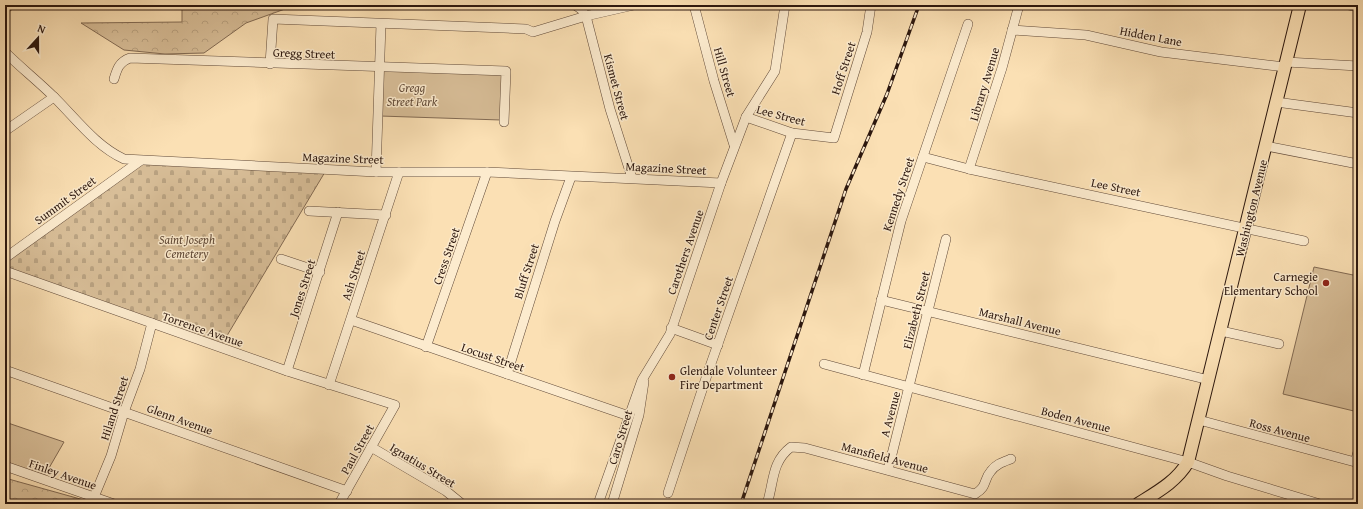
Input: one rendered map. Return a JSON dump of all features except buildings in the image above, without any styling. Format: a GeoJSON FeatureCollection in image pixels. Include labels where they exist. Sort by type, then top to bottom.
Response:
{"type":"FeatureCollection","features":[{"type":"Feature","properties":{"kind":"main road","name":"Washington Avenue"},"geometry":{"type":"LineString","coordinates":[[1138,504],[1164,488],[1176,478],[1188,462],[1300,5]]}},
{"type":"Feature","properties":{"kind":"street"},"geometry":{"type":"LineString","coordinates":[[5,9],[10,5]]}},
{"type":"Feature","properties":{"kind":"street"},"geometry":{"type":"LineString","coordinates":[[575,5],[581,9],[586,16]]}},
{"type":"Feature","properties":{"kind":"street"},"geometry":{"type":"LineString","coordinates":[[270,64],[273,19],[526,29],[533,32],[586,16],[634,5]]}},
{"type":"Feature","properties":{"kind":"street","name":"Hill Street"},"geometry":{"type":"LineString","coordinates":[[694,5],[714,81],[734,145]]}},
{"type":"Feature","properties":{"kind":"street","name":"Carothers Avenue"},"geometry":{"type":"LineString","coordinates":[[598,504],[628,416],[645,375],[672,328],[734,145],[746,118],[775,71],[785,5]]}},
{"type":"Feature","properties":{"kind":"street","name":"Hoff Street"},"geometry":{"type":"LineString","coordinates":[[834,138],[867,32],[871,5]]}},
{"type":"Feature","properties":{"kind":"street","name":"Library Avenue"},"geometry":{"type":"LineString","coordinates":[[969,169],[1002,68],[1019,5]]}},
{"type":"Feature","properties":{"kind":"street"},"geometry":{"type":"LineString","coordinates":[[1349,5],[1358,7]]}},
{"type":"Feature","properties":{"kind":"street","name":"Kismet Street"},"geometry":{"type":"LineString","coordinates":[[586,16],[610,109],[632,178]]}},
{"type":"Feature","properties":{"kind":"street"},"geometry":{"type":"LineString","coordinates":[[376,172],[381,24]]}},
{"type":"Feature","properties":{"kind":"street","name":"Kennedy Street"},"geometry":{"type":"LineString","coordinates":[[863,375],[901,220],[968,24]]}},
{"type":"Feature","properties":{"kind":"street","name":"Hidden Lane"},"geometry":{"type":"LineString","coordinates":[[1012,30],[1086,36],[1167,53],[1286,64],[1358,66]]}},
{"type":"Feature","properties":{"kind":"street","name":"Magazine Street"},"geometry":{"type":"LineString","coordinates":[[5,52],[54,97],[106,149],[124,159],[376,172],[488,172],[721,183]]}},
{"type":"Feature","properties":{"kind":"street","name":"Gregg Street"},"geometry":{"type":"LineString","coordinates":[[114,79],[117,68],[122,61],[130,58],[506,71],[504,122]]}},
{"type":"Feature","properties":{"kind":"street"},"geometry":{"type":"LineString","coordinates":[[5,131],[54,97]]}},
{"type":"Feature","properties":{"kind":"street"},"geometry":{"type":"LineString","coordinates":[[1276,102],[1358,112]]}},
{"type":"Feature","properties":{"kind":"street","name":"Lee Street"},"geometry":{"type":"LineString","coordinates":[[746,118],[792,133],[834,138]]}},
{"type":"Feature","properties":{"kind":"street","name":"Center Street"},"geometry":{"type":"LineString","coordinates":[[668,493],[792,133]]}},
{"type":"Feature","properties":{"kind":"street"},"geometry":{"type":"LineString","coordinates":[[1266,146],[1358,164]]}},
{"type":"Feature","properties":{"kind":"street","name":"Lee Street"},"geometry":{"type":"LineString","coordinates":[[923,157],[969,169],[1304,241]]}},
{"type":"Feature","properties":{"kind":"street","name":"Summit Street"},"geometry":{"type":"LineString","coordinates":[[5,258],[140,161]]}},
{"type":"Feature","properties":{"kind":"street","name":"Ash Street"},"geometry":{"type":"LineString","coordinates":[[329,385],[399,172]]}},
{"type":"Feature","properties":{"kind":"street","name":"Cress Street"},"geometry":{"type":"LineString","coordinates":[[426,347],[488,172]]}},
{"type":"Feature","properties":{"kind":"street","name":"Bluff Street"},"geometry":{"type":"LineString","coordinates":[[507,374],[555,221],[571,177]]}},
{"type":"Feature","properties":{"kind":"street"},"geometry":{"type":"LineString","coordinates":[[309,211],[386,215]]}},
{"type":"Feature","properties":{"kind":"street","name":"Jones Street"},"geometry":{"type":"LineString","coordinates":[[287,371],[338,212]]}},
{"type":"Feature","properties":{"kind":"street","name":"Elizabeth Street"},"geometry":{"type":"LineString","coordinates":[[910,388],[946,239]]}},
{"type":"Feature","properties":{"kind":"street"},"geometry":{"type":"LineString","coordinates":[[281,259],[320,272]]}},
{"type":"Feature","properties":{"kind":"street","name":"Torrence Avenue"},"geometry":{"type":"LineString","coordinates":[[5,271],[287,371],[396,405]]}},
{"type":"Feature","properties":{"kind":"street","name":"Marshall Avenue"},"geometry":{"type":"LineString","coordinates":[[881,300],[1209,380]]}},
{"type":"Feature","properties":{"kind":"street","name":"Locust Street"},"geometry":{"type":"LineString","coordinates":[[351,320],[628,416]]}},
{"type":"Feature","properties":{"kind":"street","name":"Hiland Street"},"geometry":{"type":"LineString","coordinates":[[94,497],[111,456],[124,412],[140,369],[152,324]]}},
{"type":"Feature","properties":{"kind":"street"},"geometry":{"type":"LineString","coordinates":[[672,328],[718,345]]}},
{"type":"Feature","properties":{"kind":"street"},"geometry":{"type":"LineString","coordinates":[[1221,331],[1278,344]]}},
{"type":"Feature","properties":{"kind":"street","name":"Boden Avenue"},"geometry":{"type":"LineString","coordinates":[[824,364],[1188,462],[1227,476],[1320,504]]}},
{"type":"Feature","properties":{"kind":"street","name":"Glenn Avenue"},"geometry":{"type":"LineString","coordinates":[[5,370],[347,491]]}},
{"type":"Feature","properties":{"kind":"street","name":"Caro Street"},"geometry":{"type":"LineString","coordinates":[[613,500],[643,400],[645,375]]}},
{"type":"Feature","properties":{"kind":"street","name":"A Avenue"},"geometry":{"type":"LineString","coordinates":[[888,470],[910,388]]}},
{"type":"Feature","properties":{"kind":"street","name":"Paul Street"},"geometry":{"type":"LineString","coordinates":[[339,504],[396,405]]}},
{"type":"Feature","properties":{"kind":"street","name":"Ross Avenue"},"geometry":{"type":"LineString","coordinates":[[1199,420],[1355,462],[1358,452]]}},
{"type":"Feature","properties":{"kind":"street","name":"Ignatius Street"},"geometry":{"type":"LineString","coordinates":[[371,447],[446,491],[462,504]]}},
{"type":"Feature","properties":{"kind":"street","name":"Mansfield Avenue"},"geometry":{"type":"LineString","coordinates":[[769,500],[775,468],[783,454],[791,447],[804,448],[975,494],[983,489],[990,471],[999,464],[1011,459]]}},
{"type":"Feature","properties":{"kind":"street","name":"Finley Avenue"},"geometry":{"type":"LineString","coordinates":[[5,466],[114,504]]}},
{"type":"Feature","properties":{"kind":"street"},"geometry":{"type":"LineString","coordinates":[[613,500],[620,504]]}},
{"type":"Feature","properties":{"kind":"street"},"geometry":{"type":"LineString","coordinates":[[769,500],[775,504]]}},
{"type":"Feature","properties":{"kind":"green space"},"geometry":{"type":"Polygon","coordinates":[[[182,5],[305,5],[285,9],[246,23],[204,53],[165,54],[124,50],[81,23],[182,22],[182,5]]]}},
{"type":"Feature","properties":{"kind":"green space","name":"Gregg Street Park"},"geometry":{"type":"Polygon","coordinates":[[[382,70],[504,75],[501,120],[380,116],[382,70]]]}},
{"type":"Feature","properties":{"kind":"green space","name":"Saint Joseph Cemetery"},"geometry":{"type":"Polygon","coordinates":[[[141,164],[325,172],[222,344],[5,267],[5,261],[141,164]]]}},
{"type":"Feature","properties":{"kind":"green space"},"geometry":{"type":"Polygon","coordinates":[[[1314,267],[1358,276],[1358,412],[1283,394],[1314,267]]]}},
{"type":"Feature","properties":{"kind":"green space"},"geometry":{"type":"Polygon","coordinates":[[[5,422],[64,442],[45,475],[5,463],[5,422]]]}},
{"type":"Feature","properties":{"kind":"green space"},"geometry":{"type":"Polygon","coordinates":[[[5,478],[91,502],[97,504],[5,504],[5,478]]]}},
{"type":"Feature","properties":{"kind":"railway"},"geometry":{"type":"LineString","coordinates":[[741,504],[846,189],[887,94],[919,5]]}},
{"type":"Feature","properties":{"kind":"place","name":"Carnegie Elementary School"},"geometry":{"type":"Point","coordinates":[1326,283]}},
{"type":"Feature","properties":{"kind":"place","name":"Glendale Volunteer Fire Department"},"geometry":{"type":"Point","coordinates":[672,377]}}]}
